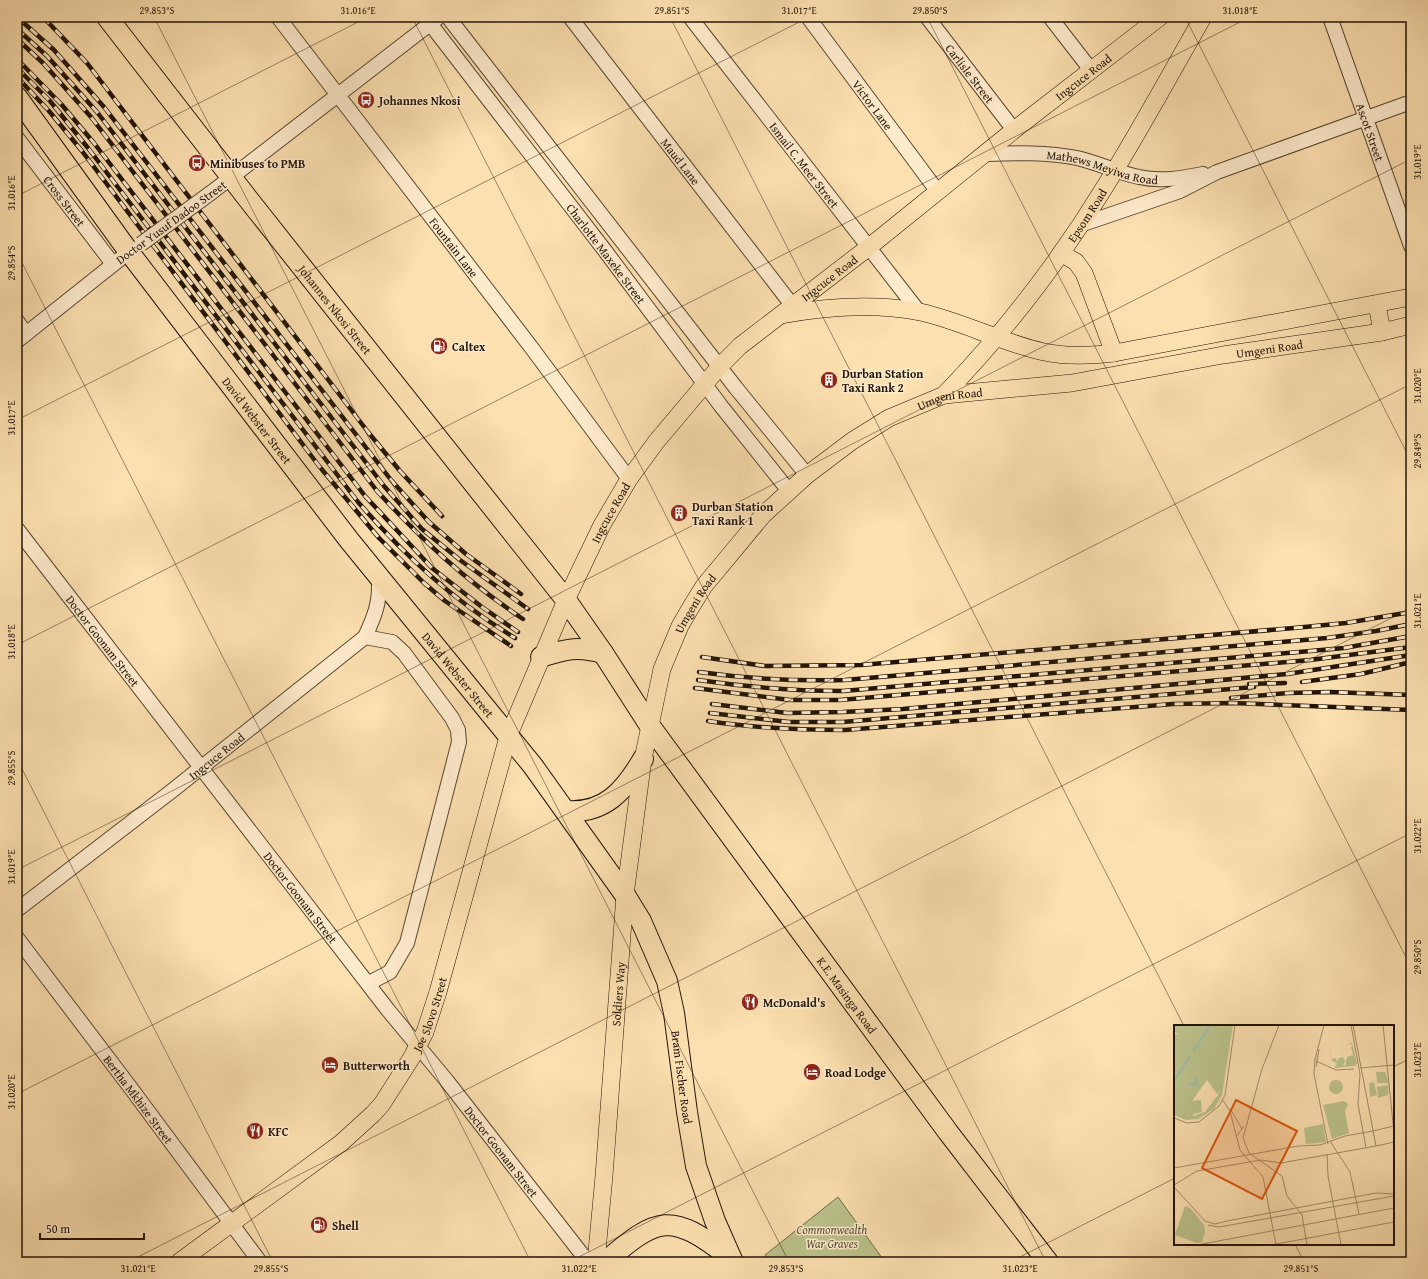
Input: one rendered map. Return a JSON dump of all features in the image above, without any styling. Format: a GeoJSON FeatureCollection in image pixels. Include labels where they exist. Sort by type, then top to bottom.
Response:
{"type":"FeatureCollection","features":[{"type":"Feature","properties":{"kind":"highway","name":"Johannes Nkosi Street"},"geometry":{"type":"LineString","coordinates":[[107,17],[232,178],[566,600],[603,653]]}},
{"type":"Feature","properties":{"kind":"highway","name":"David Webster Street"},"geometry":{"type":"LineString","coordinates":[[17,97],[111,227],[135,248],[379,578],[533,766],[566,811]]}},
{"type":"Feature","properties":{"kind":"highway"},"geometry":{"type":"LineString","coordinates":[[541,657],[572,648],[582,648],[603,653]]}},
{"type":"Feature","properties":{"kind":"highway","name":"K.E. Masinga Road"},"geometry":{"type":"LineString","coordinates":[[603,653],[650,726],[1043,1260]]}},
{"type":"Feature","properties":{"kind":"highway"},"geometry":{"type":"LineString","coordinates":[[566,811],[581,812],[613,798],[631,780],[643,759]]}},
{"type":"Feature","properties":{"kind":"highway","name":"Bram Fischer Road"},"geometry":{"type":"LineString","coordinates":[[566,811],[625,895],[641,921],[667,980],[674,1012],[687,1112],[696,1166],[714,1221],[732,1259]]}},
{"type":"Feature","properties":{"kind":"highway"},"geometry":{"type":"LineString","coordinates":[[605,1262],[634,1237],[643,1232],[656,1226],[672,1225],[688,1229],[702,1236],[732,1259]]}},
{"type":"Feature","properties":{"kind":"main road","name":"Ingcuce Road"},"geometry":{"type":"LineString","coordinates":[[541,657],[566,600],[602,525],[629,479],[656,442],[732,353],[986,154],[1147,23],[1160,17]]}},
{"type":"Feature","properties":{"kind":"main road","name":"Epsom Road"},"geometry":{"type":"LineString","coordinates":[[944,395],[996,337],[1080,225],[1115,170],[1203,17]]}},
{"type":"Feature","properties":{"kind":"main road"},"geometry":{"type":"LineString","coordinates":[[1061,252],[1076,262],[1084,273],[1114,353]]}},
{"type":"Feature","properties":{"kind":"main road","name":"Umgeni Road"},"geometry":{"type":"LineString","coordinates":[[778,316],[821,308],[848,307],[919,312],[1044,352],[1077,356],[1114,353],[1411,297]]}},
{"type":"Feature","properties":{"kind":"main road"},"geometry":{"type":"LineString","coordinates":[[1377,304],[1382,332]]}},
{"type":"Feature","properties":{"kind":"main road","name":"Umgeni Road"},"geometry":{"type":"LineString","coordinates":[[650,726],[662,669],[680,626],[704,586],[763,515],[788,491],[852,441],[889,418],[944,395],[1072,383],[1223,355],[1382,332],[1411,325]]}},
{"type":"Feature","properties":{"kind":"main road","name":"Joe Slovo Street"},"geometry":{"type":"LineString","coordinates":[[179,1262],[231,1222],[341,1143],[382,1104],[417,1047],[425,1032],[438,992],[508,737],[541,657]]}},
{"type":"Feature","properties":{"kind":"main road","name":"Soldiers Way"},"geometry":{"type":"LineString","coordinates":[[596,1262],[604,1176],[625,895],[643,759],[650,726]]}},
{"type":"Feature","properties":{"kind":"street","name":"Fountain Lane"},"geometry":{"type":"LineString","coordinates":[[278,17],[336,95],[526,341],[629,479]]}},
{"type":"Feature","properties":{"kind":"street","name":"Charlotte Maxeke Street"},"geometry":{"type":"LineString","coordinates":[[448,17],[807,476]]}},
{"type":"Feature","properties":{"kind":"street","name":"Maud Lane"},"geometry":{"type":"LineString","coordinates":[[570,17],[792,305]]}},
{"type":"Feature","properties":{"kind":"street","name":"Ismail C. Meer Street"},"geometry":{"type":"LineString","coordinates":[[690,17],[919,312]]}},
{"type":"Feature","properties":{"kind":"street","name":"Victor Lane"},"geometry":{"type":"LineString","coordinates":[[808,17],[938,192]]}},
{"type":"Feature","properties":{"kind":"street","name":"Carlisle Street"},"geometry":{"type":"LineString","coordinates":[[927,17],[1014,130]]}},
{"type":"Feature","properties":{"kind":"street"},"geometry":{"type":"LineString","coordinates":[[1050,17],[1091,70]]}},
{"type":"Feature","properties":{"kind":"street","name":"Ascot Street"},"geometry":{"type":"LineString","coordinates":[[1330,17],[1411,246]]}},
{"type":"Feature","properties":{"kind":"street","name":"Doctor Yusuf Dadoo Street"},"geometry":{"type":"LineString","coordinates":[[22,337],[113,264],[232,178],[431,19]]}},
{"type":"Feature","properties":{"kind":"street","name":"Charlotte Maxeke Street"},"geometry":{"type":"LineString","coordinates":[[431,19],[705,384],[788,491]]}},
{"type":"Feature","properties":{"kind":"street","name":"Mathews Meyiwa Road"},"geometry":{"type":"LineString","coordinates":[[1080,225],[1180,191],[1218,172],[1411,102]]}},
{"type":"Feature","properties":{"kind":"street","name":"Cross Street"},"geometry":{"type":"LineString","coordinates":[[17,138],[113,264]]}},
{"type":"Feature","properties":{"kind":"street"},"geometry":{"type":"LineString","coordinates":[[531,153],[545,141]]}},
{"type":"Feature","properties":{"kind":"street","name":"Mathews Meyiwa Road"},"geometry":{"type":"LineString","coordinates":[[986,154],[1037,154],[1064,156],[1139,177],[1156,180],[1174,180],[1218,172]]}},
{"type":"Feature","properties":{"kind":"street"},"geometry":{"type":"LineString","coordinates":[[606,252],[622,240]]}},
{"type":"Feature","properties":{"kind":"street"},"geometry":{"type":"LineString","coordinates":[[17,321],[22,337]]}},
{"type":"Feature","properties":{"kind":"street","name":"Doctor Goonam Street"},"geometry":{"type":"LineString","coordinates":[[17,529],[417,1047],[447,1082],[588,1262]]}},
{"type":"Feature","properties":{"kind":"street","name":"Ingcuce Road"},"geometry":{"type":"LineString","coordinates":[[17,910],[365,637],[376,612],[380,596],[379,578]]}},
{"type":"Feature","properties":{"kind":"street"},"geometry":{"type":"LineString","coordinates":[[365,637],[392,642],[404,653],[452,718],[458,730],[459,742],[407,944],[390,972],[369,983]]}},
{"type":"Feature","properties":{"kind":"street","name":"Bertha Mkhize Street"},"geometry":{"type":"LineString","coordinates":[[17,938],[260,1262]]}},
{"type":"Feature","properties":{"kind":"green space","name":"Commonwealth War Graves"},"geometry":{"type":"Polygon","coordinates":[[[838,1197],[885,1262],[769,1262],[765,1255],[838,1197]]]}},
{"type":"Feature","properties":{"kind":"railway"},"geometry":{"type":"LineString","coordinates":[[17,17],[54,50],[104,107],[391,480],[429,522],[466,554],[521,594]]}},
{"type":"Feature","properties":{"kind":"railway"},"geometry":{"type":"LineString","coordinates":[[43,17],[87,63],[368,432],[400,471],[442,516]]}},
{"type":"Feature","properties":{"kind":"railway"},"geometry":{"type":"LineString","coordinates":[[17,29],[47,56],[97,112],[384,486],[422,529],[460,560],[528,609]]}},
{"type":"Feature","properties":{"kind":"railway"},"geometry":{"type":"LineString","coordinates":[[17,39],[43,63],[91,117],[377,491],[411,527],[446,560],[482,590],[523,619]]}},
{"type":"Feature","properties":{"kind":"railway"},"geometry":{"type":"LineString","coordinates":[[17,59],[62,105],[94,143],[365,496],[432,568],[482,607],[518,632]]}},
{"type":"Feature","properties":{"kind":"railway"},"geometry":{"type":"LineString","coordinates":[[17,68],[50,101],[88,148],[358,502],[394,541],[431,576],[471,609],[515,638]]}},
{"type":"Feature","properties":{"kind":"railway"},"geometry":{"type":"LineString","coordinates":[[17,77],[49,111],[82,151],[319,466],[379,538],[424,583],[445,601],[511,646]]}},
{"type":"Feature","properties":{"kind":"railway"},"geometry":{"type":"LineString","coordinates":[[702,657],[765,666],[861,665],[1346,623],[1411,612]]}},
{"type":"Feature","properties":{"kind":"railway"},"geometry":{"type":"LineString","coordinates":[[699,672],[772,679],[845,680],[1327,638],[1411,624]]}},
{"type":"Feature","properties":{"kind":"railway"},"geometry":{"type":"LineString","coordinates":[[698,680],[770,688],[843,691],[1344,648],[1411,636]]}},
{"type":"Feature","properties":{"kind":"railway"},"geometry":{"type":"LineString","coordinates":[[695,688],[790,700],[840,700],[1310,660],[1411,647]]}},
{"type":"Feature","properties":{"kind":"railway"},"geometry":{"type":"LineString","coordinates":[[712,704],[787,713],[903,709],[1287,674],[1411,655]]}},
{"type":"Feature","properties":{"kind":"railway"},"geometry":{"type":"LineString","coordinates":[[1302,682],[1361,674],[1411,662]]}},
{"type":"Feature","properties":{"kind":"railway"},"geometry":{"type":"LineString","coordinates":[[1249,684],[1285,683]]}},
{"type":"Feature","properties":{"kind":"railway"},"geometry":{"type":"LineString","coordinates":[[710,713],[789,722],[843,722],[1254,687]]}},
{"type":"Feature","properties":{"kind":"railway"},"geometry":{"type":"LineString","coordinates":[[1231,698],[1288,693],[1330,692],[1411,695]]}},
{"type":"Feature","properties":{"kind":"railway"},"geometry":{"type":"LineString","coordinates":[[708,721],[776,728],[845,730],[1173,704],[1233,703],[1411,710]]}},
{"type":"Feature","properties":{"kind":"place","name":"Johannes Nkosi"},"geometry":{"type":"Point","coordinates":[366,100]}},
{"type":"Feature","properties":{"kind":"place","name":"Minibuses to PMB"},"geometry":{"type":"Point","coordinates":[197,163]}},
{"type":"Feature","properties":{"kind":"place","name":"Caltex"},"geometry":{"type":"Point","coordinates":[439,346]}},
{"type":"Feature","properties":{"kind":"place","name":"Durban Station Taxi Rank 2"},"geometry":{"type":"Point","coordinates":[829,380]}},
{"type":"Feature","properties":{"kind":"place","name":"Durban Station Taxi Rank 1"},"geometry":{"type":"Point","coordinates":[679,513]}},
{"type":"Feature","properties":{"kind":"place","name":"McDonald's"},"geometry":{"type":"Point","coordinates":[750,1002]}},
{"type":"Feature","properties":{"kind":"place","name":"Butterworth"},"geometry":{"type":"Point","coordinates":[330,1065]}},
{"type":"Feature","properties":{"kind":"place","name":"Road Lodge"},"geometry":{"type":"Point","coordinates":[812,1072]}},
{"type":"Feature","properties":{"kind":"place","name":"KFC"},"geometry":{"type":"Point","coordinates":[255,1131]}},
{"type":"Feature","properties":{"kind":"place","name":"Shell"},"geometry":{"type":"Point","coordinates":[319,1225]}}]}
